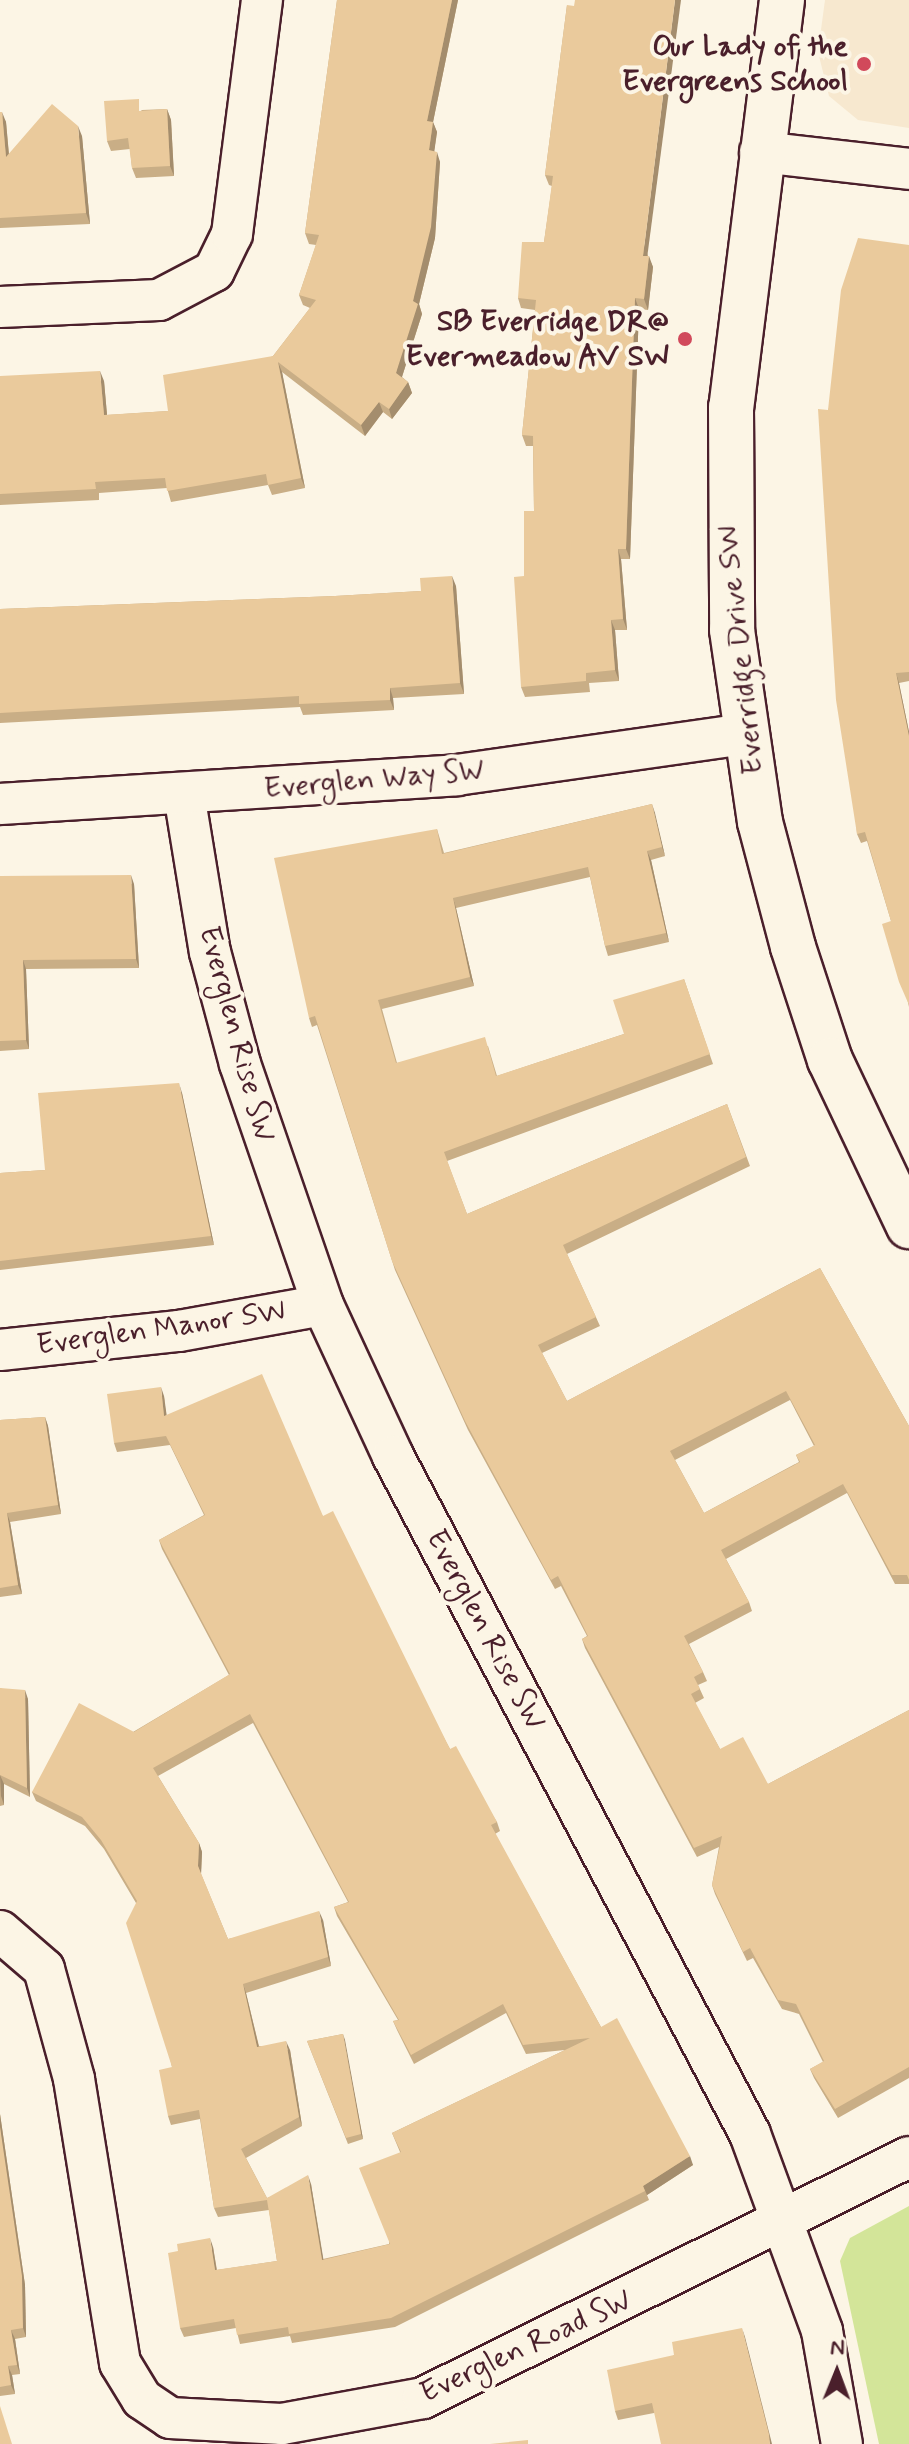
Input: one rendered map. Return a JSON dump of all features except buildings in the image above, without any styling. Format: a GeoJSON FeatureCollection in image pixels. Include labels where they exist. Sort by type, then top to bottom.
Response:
{"type":"FeatureCollection","features":[{"type":"Feature","properties":{"kind":"street"},"geometry":{"type":"LineString","coordinates":[[0,307],[159,300],[214,271],[232,234],[262,0]]}},
{"type":"Feature","properties":{"kind":"street","name":"Everridge Drive SW"},"geometry":{"type":"LineString","coordinates":[[782,0],[760,152],[732,392],[727,519],[746,734],[760,822],[802,975],[830,1060],[909,1226]]}},
{"type":"Feature","properties":{"kind":"street"},"geometry":{"type":"LineString","coordinates":[[760,152],[909,169]]}},
{"type":"Feature","properties":{"kind":"street","name":"Everglen Way SW"},"geometry":{"type":"LineString","coordinates":[[0,804],[457,775],[746,734]]}},
{"type":"Feature","properties":{"kind":"street","name":"Everglen Rise SW"},"geometry":{"type":"LineString","coordinates":[[184,794],[210,952],[240,1064],[323,1305],[393,1456],[681,1998],[786,2219],[822,2331],[842,2444]]}},
{"type":"Feature","properties":{"kind":"street","name":"Everglen Manor SW"},"geometry":{"type":"LineString","coordinates":[[0,1350],[179,1331],[323,1305]]}},
{"type":"Feature","properties":{"kind":"street","name":"Everglen Road SW"},"geometry":{"type":"LineString","coordinates":[[0,1931],[44,1969],[67,2052],[120,2363],[142,2399],[170,2418],[282,2424],[423,2398],[909,2157]]}},
{"type":"Feature","properties":{"kind":"shaded area","name":"Our Lady of the Evergreens School"},"geometry":{"type":"Polygon","coordinates":[[[825,0],[909,0],[909,128],[858,120],[829,96],[818,52],[825,0]]]}},
{"type":"Feature","properties":{"kind":"green space"},"geometry":{"type":"Polygon","coordinates":[[[909,2206],[909,2444],[879,2444],[840,2261],[850,2238],[909,2206]]]}},
{"type":"Feature","properties":{"kind":"place","name":"Our Lady of the Evergreens School"},"geometry":{"type":"Point","coordinates":[864,64]}},
{"type":"Feature","properties":{"kind":"place","name":"SB Everridge DR@ Evermeadow AV SW"},"geometry":{"type":"Point","coordinates":[685,339]}}]}
